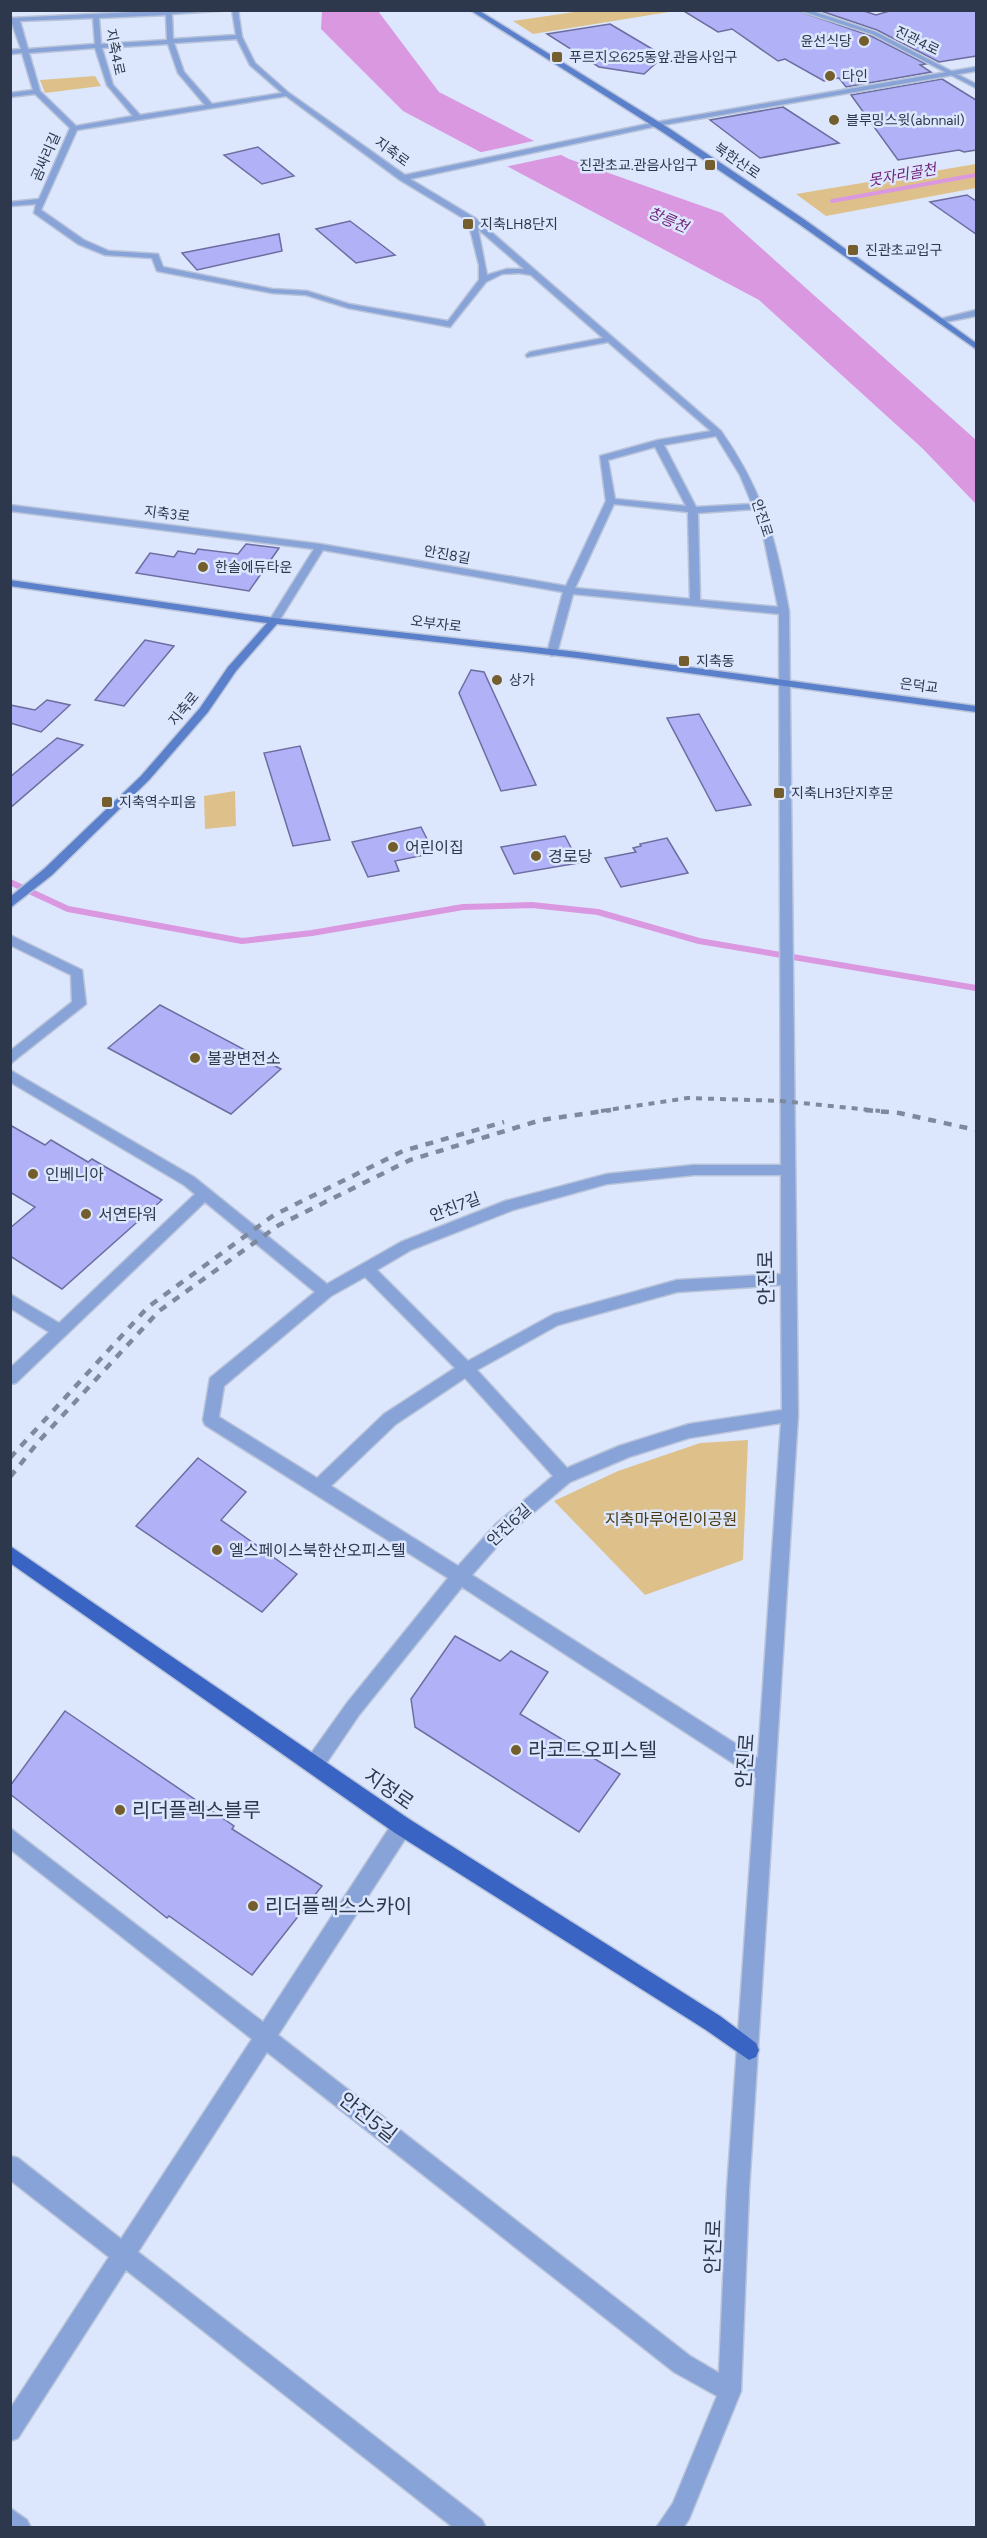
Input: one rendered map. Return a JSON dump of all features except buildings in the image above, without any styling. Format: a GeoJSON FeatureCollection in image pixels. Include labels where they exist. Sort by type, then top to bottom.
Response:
{"type":"FeatureCollection","features":[{"type":"Feature","properties":{"kind":"main road","name":"북한산로"},"geometry":{"type":"LineString","coordinates":[[473,10],[657,124],[802,222],[976,347]]}},
{"type":"Feature","properties":{"kind":"main road","name":"오부자로"},"geometry":{"type":"LineString","coordinates":[[10,583],[274,621],[552,653],[858,694]]}},
{"type":"Feature","properties":{"kind":"main road","name":"지축로"},"geometry":{"type":"LineString","coordinates":[[10,904],[48,872],[145,778],[204,710],[232,669],[274,621]]}},
{"type":"Feature","properties":{"kind":"main road","name":"은덕교"},"geometry":{"type":"LineString","coordinates":[[858,694],[976,709]]}},
{"type":"Feature","properties":{"kind":"main road","name":"지정로"},"geometry":{"type":"LineString","coordinates":[[10,1553],[402,1826],[713,2023],[749,2050]]}},
{"type":"Feature","properties":{"kind":"street"},"geometry":{"type":"LineString","coordinates":[[228,10],[96,18],[13,20],[14,34],[24,51],[37,92],[74,128],[287,94]]}},
{"type":"Feature","properties":{"kind":"street","name":"지축로"},"geometry":{"type":"LineString","coordinates":[[235,10],[239,37],[252,64],[287,94],[403,178],[472,220]]}},
{"type":"Feature","properties":{"kind":"street","name":"진관4로"},"geometry":{"type":"LineString","coordinates":[[801,10],[874,33],[954,72],[976,86]]}},
{"type":"Feature","properties":{"kind":"street"},"geometry":{"type":"LineString","coordinates":[[169,13],[170,41],[181,73],[210,106]]}},
{"type":"Feature","properties":{"kind":"street","name":"지축4로"},"geometry":{"type":"LineString","coordinates":[[96,18],[98,46],[110,85],[138,118]]}},
{"type":"Feature","properties":{"kind":"street"},"geometry":{"type":"LineString","coordinates":[[10,52],[239,37]]}},
{"type":"Feature","properties":{"kind":"street","name":"진관4로"},"geometry":{"type":"LineString","coordinates":[[954,72],[976,69]]}},
{"type":"Feature","properties":{"kind":"street"},"geometry":{"type":"LineString","coordinates":[[403,178],[459,168],[657,124],[954,72]]}},
{"type":"Feature","properties":{"kind":"street"},"geometry":{"type":"LineString","coordinates":[[10,95],[37,92]]}},
{"type":"Feature","properties":{"kind":"street","name":"곰싸리길"},"geometry":{"type":"LineString","coordinates":[[10,204],[42,201],[74,128]]}},
{"type":"Feature","properties":{"kind":"street"},"geometry":{"type":"LineString","coordinates":[[42,201],[37,211],[81,242],[108,253],[155,256],[160,269],[272,291],[307,293],[348,306],[450,324],[483,280],[496,273],[514,269],[533,273]]}},
{"type":"Feature","properties":{"kind":"street"},"geometry":{"type":"LineString","coordinates":[[472,220],[483,265],[483,280]]}},
{"type":"Feature","properties":{"kind":"street","name":"안진로"},"geometry":{"type":"LineString","coordinates":[[472,220],[718,433],[740,464],[760,506],[775,558],[784,611],[790,1415],[752,1962],[749,2050],[738,2190],[730,2391],[681,2511],[668,2528]]}},
{"type":"Feature","properties":{"kind":"street"},"geometry":{"type":"LineString","coordinates":[[940,320],[976,313]]}},
{"type":"Feature","properties":{"kind":"street"},"geometry":{"type":"LineString","coordinates":[[531,355],[612,339]]}},
{"type":"Feature","properties":{"kind":"street"},"geometry":{"type":"LineString","coordinates":[[552,653],[569,590],[611,501],[603,458],[658,443],[718,433]]}},
{"type":"Feature","properties":{"kind":"street"},"geometry":{"type":"LineString","coordinates":[[658,443],[693,510],[695,603]]}},
{"type":"Feature","properties":{"kind":"street"},"geometry":{"type":"LineString","coordinates":[[611,501],[693,510],[760,506]]}},
{"type":"Feature","properties":{"kind":"street","name":"지축3로"},"geometry":{"type":"LineString","coordinates":[[10,508],[320,547]]}},
{"type":"Feature","properties":{"kind":"street","name":"지축로"},"geometry":{"type":"LineString","coordinates":[[274,621],[320,547]]}},
{"type":"Feature","properties":{"kind":"street","name":"안진8길"},"geometry":{"type":"LineString","coordinates":[[320,547],[569,590],[784,611]]}},
{"type":"Feature","properties":{"kind":"street"},"geometry":{"type":"LineString","coordinates":[[10,939],[77,973],[79,1004],[10,1059]]}},
{"type":"Feature","properties":{"kind":"street"},"geometry":{"type":"LineString","coordinates":[[10,1075],[206,1193],[326,1292]]}},
{"type":"Feature","properties":{"kind":"street","name":"안진7길"},"geometry":{"type":"LineString","coordinates":[[319,1487],[211,1420],[216,1383],[326,1292],[406,1246],[510,1205],[607,1179],[694,1170],[787,1170]]}},
{"type":"Feature","properties":{"kind":"street"},"geometry":{"type":"LineString","coordinates":[[10,1378],[206,1193]]}},
{"type":"Feature","properties":{"kind":"street"},"geometry":{"type":"LineString","coordinates":[[366,1268],[466,1369],[564,1477]]}},
{"type":"Feature","properties":{"kind":"street"},"geometry":{"type":"LineString","coordinates":[[766,1774],[319,1487],[390,1419],[466,1369],[554,1320],[677,1286],[788,1279]]}},
{"type":"Feature","properties":{"kind":"street"},"geometry":{"type":"LineString","coordinates":[[10,1300],[60,1331]]}},
{"type":"Feature","properties":{"kind":"street","name":"안진6길"},"geometry":{"type":"LineString","coordinates":[[314,1765],[353,1709],[460,1576],[502,1529],[564,1477],[625,1451],[689,1431],[790,1415]]}},
{"type":"Feature","properties":{"kind":"street"},"geometry":{"type":"LineString","coordinates":[[10,2430],[402,1826]]}},
{"type":"Feature","properties":{"kind":"street","name":"안진5길"},"geometry":{"type":"LineString","coordinates":[[10,1837],[682,2364],[730,2391]]}},
{"type":"Feature","properties":{"kind":"street"},"geometry":{"type":"LineString","coordinates":[[10,2166],[474,2528]]}},
{"type":"Feature","properties":{"kind":"street"},"geometry":{"type":"LineString","coordinates":[[10,2520],[19,2528]]}},
{"type":"Feature","properties":{"kind":"green space"},"geometry":{"type":"Polygon","coordinates":[[[581,11],[675,11],[533,34],[513,21],[581,11]]]}},
{"type":"Feature","properties":{"kind":"green space"},"geometry":{"type":"Polygon","coordinates":[[[95,76],[101,86],[45,93],[40,80],[95,76]]]}},
{"type":"Feature","properties":{"kind":"green space"},"geometry":{"type":"Polygon","coordinates":[[[976,164],[976,188],[826,216],[796,194],[976,164]]]}},
{"type":"Feature","properties":{"kind":"green space"},"geometry":{"type":"Polygon","coordinates":[[[235,791],[236,826],[205,829],[204,796],[235,791]]]}},
{"type":"Feature","properties":{"kind":"green space","name":"지축마루어린이공원"},"geometry":{"type":"Polygon","coordinates":[[[748,1440],[743,1560],[645,1595],[554,1501],[618,1471],[700,1443],[748,1440]]]}},
{"type":"Feature","properties":{"kind":"water","name":"창릉천"},"geometry":{"type":"Polygon","coordinates":[[[322,11],[378,11],[439,92],[569,159],[722,213],[976,440],[976,504],[922,448],[759,300],[403,111],[321,29],[322,11]]]}},
{"type":"Feature","properties":{"kind":"pier"},"geometry":{"type":"Polygon","coordinates":[[[538,140],[565,154],[504,167],[477,153],[538,140]]]}},
{"type":"Feature","properties":{"kind":"waterway","name":"못자리골천"},"geometry":{"type":"LineString","coordinates":[[832,201],[976,175]]}},
{"type":"Feature","properties":{"kind":"waterway"},"geometry":{"type":"LineString","coordinates":[[10,882],[68,909],[242,941],[312,933],[463,907],[532,905],[598,912],[699,941],[976,988]]}},
{"type":"Feature","properties":{"kind":"railway"},"geometry":{"type":"LineString","coordinates":[[601,1111],[688,1098],[782,1101],[880,1111]]}},
{"type":"Feature","properties":{"kind":"railway"},"geometry":{"type":"LineString","coordinates":[[10,1477],[39,1441],[159,1311],[279,1225],[410,1160],[541,1120],[611,1110]]}},
{"type":"Feature","properties":{"kind":"railway"},"geometry":{"type":"LineString","coordinates":[[865,1110],[899,1113],[976,1130]]}},
{"type":"Feature","properties":{"kind":"railway"},"geometry":{"type":"LineString","coordinates":[[10,1458],[148,1307],[274,1215],[403,1151],[504,1122]]}},
{"type":"Feature","properties":{"kind":"place","name":"윤선식당"},"geometry":{"type":"Point","coordinates":[864,41]}},
{"type":"Feature","properties":{"kind":"place","name":"푸르지오625동앞.관음사입구"},"geometry":{"type":"Point","coordinates":[557,57]}},
{"type":"Feature","properties":{"kind":"place","name":"다인"},"geometry":{"type":"Point","coordinates":[830,76]}},
{"type":"Feature","properties":{"kind":"place","name":"블루밍스윗(abnnail)"},"geometry":{"type":"Point","coordinates":[834,120]}},
{"type":"Feature","properties":{"kind":"place","name":"진관초교.관음사입구"},"geometry":{"type":"Point","coordinates":[710,165]}},
{"type":"Feature","properties":{"kind":"place","name":"지축LH8단지"},"geometry":{"type":"Point","coordinates":[468,224]}},
{"type":"Feature","properties":{"kind":"place","name":"진관초교입구"},"geometry":{"type":"Point","coordinates":[853,250]}},
{"type":"Feature","properties":{"kind":"place","name":"한솔에듀타운"},"geometry":{"type":"Point","coordinates":[203,567]}},
{"type":"Feature","properties":{"kind":"place","name":"지축동"},"geometry":{"type":"Point","coordinates":[684,661]}},
{"type":"Feature","properties":{"kind":"place","name":"상가"},"geometry":{"type":"Point","coordinates":[497,680]}},
{"type":"Feature","properties":{"kind":"place","name":"지축LH3단지후문"},"geometry":{"type":"Point","coordinates":[779,793]}},
{"type":"Feature","properties":{"kind":"place","name":"지축역수피움"},"geometry":{"type":"Point","coordinates":[107,802]}},
{"type":"Feature","properties":{"kind":"place","name":"어린이집"},"geometry":{"type":"Point","coordinates":[393,847]}},
{"type":"Feature","properties":{"kind":"place","name":"경로당"},"geometry":{"type":"Point","coordinates":[536,856]}},
{"type":"Feature","properties":{"kind":"place","name":"불광변전소"},"geometry":{"type":"Point","coordinates":[195,1058]}},
{"type":"Feature","properties":{"kind":"place","name":"인베니아"},"geometry":{"type":"Point","coordinates":[33,1174]}},
{"type":"Feature","properties":{"kind":"place","name":"서연타워"},"geometry":{"type":"Point","coordinates":[86,1214]}},
{"type":"Feature","properties":{"kind":"place","name":"엘스페이스북한산오피스텔"},"geometry":{"type":"Point","coordinates":[217,1550]}},
{"type":"Feature","properties":{"kind":"place","name":"라코드오피스텔"},"geometry":{"type":"Point","coordinates":[516,1750]}},
{"type":"Feature","properties":{"kind":"place","name":"리더플렉스블루"},"geometry":{"type":"Point","coordinates":[120,1810]}},
{"type":"Feature","properties":{"kind":"place","name":"리더플렉스스카이"},"geometry":{"type":"Point","coordinates":[253,1906]}}]}
